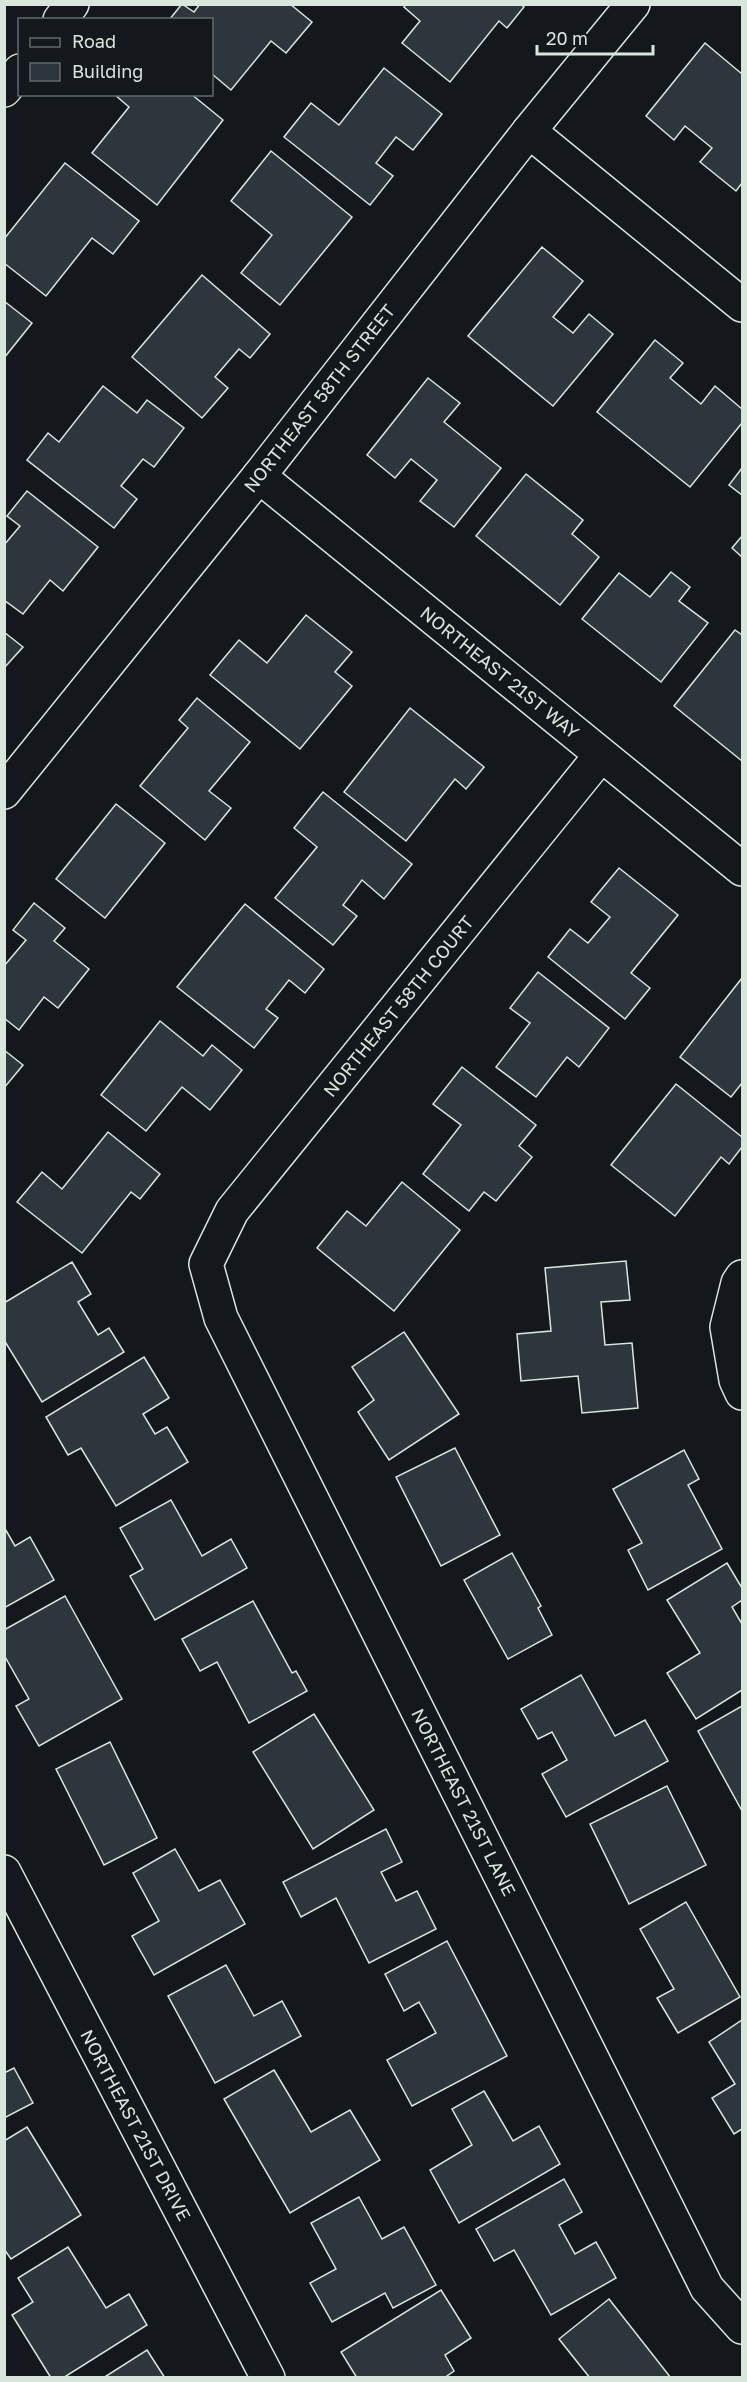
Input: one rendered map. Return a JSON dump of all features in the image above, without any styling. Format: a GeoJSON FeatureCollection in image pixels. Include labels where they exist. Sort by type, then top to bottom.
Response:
{"type":"FeatureCollection","features":[{"type":"Feature","properties":{"kind":"street"},"geometry":{"type":"LineString","coordinates":[[62,18],[72,4]]}},
{"type":"Feature","properties":{"kind":"street","name":"NORTHEAST 58TH STREET"},"geometry":{"type":"LineString","coordinates":[[4,792],[259,476],[529,131],[633,4]]}},
{"type":"Feature","properties":{"kind":"street"},"geometry":{"type":"LineString","coordinates":[[4,90],[18,73]]}},
{"type":"Feature","properties":{"kind":"street"},"geometry":{"type":"LineString","coordinates":[[529,131],[742,305]]}},
{"type":"Feature","properties":{"kind":"street","name":"NORTHEAST 21ST WAY"},"geometry":{"type":"LineString","coordinates":[[259,476],[742,868]]}},
{"type":"Feature","properties":{"kind":"street","name":"NORTHEAST 58TH COURT"},"geometry":{"type":"LineString","coordinates":[[206,1264],[232,1211],[602,755]]}},
{"type":"Feature","properties":{"kind":"street","name":"NORTHEAST 21ST LANE"},"geometry":{"type":"LineString","coordinates":[[206,1264],[221,1318],[707,2288],[742,2327]]}},
{"type":"Feature","properties":{"kind":"street"},"geometry":{"type":"LineString","coordinates":[[742,1277],[738,1283],[727,1327],[736,1380],[742,1393]]}},
{"type":"Feature","properties":{"kind":"street","name":"NORTHEAST 21ST DRIVE"},"geometry":{"type":"LineString","coordinates":[[4,1872],[268,2378]]}},
{"type":"Feature","properties":{"kind":"building"},"geometry":{"type":"Polygon","coordinates":[[[182,4],[194,12],[200,4],[290,4],[312,22],[286,53],[271,41],[231,90],[213,75],[213,18],[171,18],[182,4]]]}},
{"type":"Feature","properties":{"kind":"building"},"geometry":{"type":"Polygon","coordinates":[[[406,4],[520,4],[524,7],[507,28],[499,21],[450,82],[402,43],[420,21],[404,7],[406,4]]]}},
{"type":"Feature","properties":{"kind":"building"},"geometry":{"type":"Polygon","coordinates":[[[705,43],[742,74],[742,183],[736,191],[700,162],[712,148],[685,126],[674,140],[646,116],[705,43]]]}},
{"type":"Feature","properties":{"kind":"building"},"geometry":{"type":"Polygon","coordinates":[[[384,68],[442,114],[413,150],[396,137],[376,163],[393,176],[370,205],[284,137],[311,103],[339,125],[384,68]]]}},
{"type":"Feature","properties":{"kind":"building"},"geometry":{"type":"Polygon","coordinates":[[[116,96],[193,96],[223,120],[157,205],[92,153],[129,107],[116,96]]]}},
{"type":"Feature","properties":{"kind":"building"},"geometry":{"type":"Polygon","coordinates":[[[271,151],[352,217],[280,305],[241,273],[272,235],[231,201],[271,151]]]}},
{"type":"Feature","properties":{"kind":"building"},"geometry":{"type":"Polygon","coordinates":[[[65,163],[139,221],[113,254],[92,238],[46,296],[4,263],[4,239],[65,163]]]}},
{"type":"Feature","properties":{"kind":"building"},"geometry":{"type":"Polygon","coordinates":[[[542,247],[583,281],[553,317],[573,333],[589,314],[613,334],[553,406],[468,336],[542,247]]]}},
{"type":"Feature","properties":{"kind":"building"},"geometry":{"type":"Polygon","coordinates":[[[202,275],[270,334],[250,358],[239,349],[215,377],[228,388],[202,418],[132,357],[202,275]]]}},
{"type":"Feature","properties":{"kind":"building"},"geometry":{"type":"Polygon","coordinates":[[[4,301],[32,323],[4,358],[4,301]]]}},
{"type":"Feature","properties":{"kind":"building"},"geometry":{"type":"Polygon","coordinates":[[[655,340],[683,363],[670,378],[701,404],[715,386],[742,409],[742,423],[690,487],[597,412],[655,340]]]}},
{"type":"Feature","properties":{"kind":"building"},"geometry":{"type":"Polygon","coordinates":[[[428,378],[460,403],[444,422],[501,468],[454,527],[420,501],[437,480],[411,459],[395,478],[367,455],[428,378]]]}},
{"type":"Feature","properties":{"kind":"building"},"geometry":{"type":"Polygon","coordinates":[[[103,386],[137,413],[147,400],[184,428],[154,467],[143,459],[121,486],[137,499],[114,528],[27,460],[48,433],[59,442],[103,386]]]}},
{"type":"Feature","properties":{"kind":"building"},"geometry":{"type":"Polygon","coordinates":[[[742,468],[742,495],[729,485],[742,468]]]}},
{"type":"Feature","properties":{"kind":"building"},"geometry":{"type":"Polygon","coordinates":[[[526,474],[583,520],[572,534],[599,557],[560,605],[476,536],[526,474]]]}},
{"type":"Feature","properties":{"kind":"building"},"geometry":{"type":"Polygon","coordinates":[[[27,491],[98,547],[63,591],[50,580],[23,614],[4,600],[4,545],[20,526],[7,516],[27,491]]]}},
{"type":"Feature","properties":{"kind":"building"},"geometry":{"type":"Polygon","coordinates":[[[742,536],[742,557],[732,548],[742,536]]]}},
{"type":"Feature","properties":{"kind":"building"},"geometry":{"type":"Polygon","coordinates":[[[671,572],[690,587],[679,601],[708,623],[661,682],[582,619],[619,573],[650,597],[671,572]]]}},
{"type":"Feature","properties":{"kind":"building"},"geometry":{"type":"Polygon","coordinates":[[[306,615],[352,652],[335,672],[352,686],[300,749],[210,675],[239,640],[267,663],[306,615]]]}},
{"type":"Feature","properties":{"kind":"building"},"geometry":{"type":"Polygon","coordinates":[[[735,630],[742,635],[742,761],[674,706],[735,630]]]}},
{"type":"Feature","properties":{"kind":"building"},"geometry":{"type":"Polygon","coordinates":[[[4,632],[23,647],[4,668],[4,632]]]}},
{"type":"Feature","properties":{"kind":"building"},"geometry":{"type":"Polygon","coordinates":[[[197,698],[250,742],[209,791],[231,808],[205,840],[140,786],[188,728],[179,720],[197,698]]]}},
{"type":"Feature","properties":{"kind":"building"},"geometry":{"type":"Polygon","coordinates":[[[410,708],[484,767],[466,789],[455,779],[406,841],[344,792],[410,708]]]}},
{"type":"Feature","properties":{"kind":"building"},"geometry":{"type":"Polygon","coordinates":[[[323,792],[412,864],[384,899],[362,880],[343,905],[357,916],[333,945],[275,898],[317,847],[294,828],[323,792]]]}},
{"type":"Feature","properties":{"kind":"building"},"geometry":{"type":"Polygon","coordinates":[[[116,804],[165,843],[105,918],[56,879],[116,804]]]}},
{"type":"Feature","properties":{"kind":"building"},"geometry":{"type":"Polygon","coordinates":[[[619,868],[678,915],[631,973],[650,988],[625,1019],[548,957],[570,929],[588,943],[610,917],[591,902],[619,868]]]}},
{"type":"Feature","properties":{"kind":"building"},"geometry":{"type":"Polygon","coordinates":[[[34,903],[65,928],[54,941],[89,969],[58,1008],[44,997],[19,1030],[4,1018],[4,966],[26,940],[13,930],[34,903]]]}},
{"type":"Feature","properties":{"kind":"building"},"geometry":{"type":"Polygon","coordinates":[[[245,904],[324,969],[305,993],[289,980],[266,1009],[278,1018],[254,1048],[177,987],[245,904]]]}},
{"type":"Feature","properties":{"kind":"building"},"geometry":{"type":"Polygon","coordinates":[[[538,972],[609,1028],[579,1067],[567,1057],[536,1097],[496,1067],[530,1023],[510,1008],[538,972]]]}},
{"type":"Feature","properties":{"kind":"building"},"geometry":{"type":"Polygon","coordinates":[[[742,978],[742,1083],[731,1097],[680,1057],[742,978]]]}},
{"type":"Feature","properties":{"kind":"building"},"geometry":{"type":"Polygon","coordinates":[[[160,1021],[203,1056],[212,1045],[242,1070],[210,1110],[182,1087],[146,1131],[101,1095],[160,1021]]]}},
{"type":"Feature","properties":{"kind":"building"},"geometry":{"type":"Polygon","coordinates":[[[4,1050],[23,1065],[4,1088],[4,1050]]]}},
{"type":"Feature","properties":{"kind":"building"},"geometry":{"type":"Polygon","coordinates":[[[462,1067],[536,1125],[519,1146],[532,1157],[496,1201],[484,1192],[469,1211],[423,1174],[461,1125],[433,1104],[462,1067]]]}},
{"type":"Feature","properties":{"kind":"building"},"geometry":{"type":"Polygon","coordinates":[[[676,1084],[742,1137],[742,1147],[729,1164],[721,1157],[675,1216],[611,1165],[676,1084]]]}},
{"type":"Feature","properties":{"kind":"building"},"geometry":{"type":"Polygon","coordinates":[[[108,1132],[160,1174],[140,1199],[131,1192],[82,1253],[17,1202],[42,1172],[62,1189],[108,1132]]]}},
{"type":"Feature","properties":{"kind":"building"},"geometry":{"type":"Polygon","coordinates":[[[402,1182],[460,1230],[394,1311],[317,1248],[347,1211],[366,1226],[402,1182]]]}},
{"type":"Feature","properties":{"kind":"building"},"geometry":{"type":"Polygon","coordinates":[[[626,1261],[630,1300],[601,1302],[605,1345],[632,1343],[638,1408],[582,1413],[578,1376],[521,1381],[517,1334],[551,1331],[545,1268],[626,1261]]]}},
{"type":"Feature","properties":{"kind":"building"},"geometry":{"type":"Polygon","coordinates":[[[72,1262],[91,1294],[78,1302],[98,1335],[109,1328],[124,1352],[42,1402],[4,1340],[4,1303],[72,1262]]]}},
{"type":"Feature","properties":{"kind":"building"},"geometry":{"type":"Polygon","coordinates":[[[404,1332],[459,1414],[389,1460],[358,1412],[374,1400],[352,1367],[404,1332]]]}},
{"type":"Feature","properties":{"kind":"building"},"geometry":{"type":"Polygon","coordinates":[[[144,1357],[169,1398],[143,1414],[155,1434],[167,1427],[188,1462],[116,1506],[81,1448],[68,1455],[46,1417],[144,1357]]]}},
{"type":"Feature","properties":{"kind":"building"},"geometry":{"type":"Polygon","coordinates":[[[455,1448],[500,1535],[441,1566],[396,1477],[455,1448]]]}},
{"type":"Feature","properties":{"kind":"building"},"geometry":{"type":"Polygon","coordinates":[[[684,1450],[699,1479],[688,1485],[722,1549],[648,1590],[628,1550],[642,1543],[613,1489],[684,1450]]]}},
{"type":"Feature","properties":{"kind":"building"},"geometry":{"type":"Polygon","coordinates":[[[171,1500],[202,1556],[231,1539],[247,1568],[155,1620],[130,1576],[143,1569],[120,1528],[171,1500]]]}},
{"type":"Feature","properties":{"kind":"building"},"geometry":{"type":"Polygon","coordinates":[[[4,1527],[15,1546],[30,1537],[54,1580],[4,1608],[4,1527]]]}},
{"type":"Feature","properties":{"kind":"building"},"geometry":{"type":"Polygon","coordinates":[[[512,1553],[541,1606],[538,1608],[552,1635],[508,1659],[464,1580],[512,1553]]]}},
{"type":"Feature","properties":{"kind":"building"},"geometry":{"type":"Polygon","coordinates":[[[727,1563],[742,1588],[742,1600],[732,1607],[742,1624],[742,1690],[696,1719],[667,1673],[700,1653],[667,1600],[727,1563]]]}},
{"type":"Feature","properties":{"kind":"building"},"geometry":{"type":"Polygon","coordinates":[[[65,1596],[122,1699],[39,1746],[16,1706],[29,1699],[4,1655],[4,1630],[65,1596]]]}},
{"type":"Feature","properties":{"kind":"building"},"geometry":{"type":"Polygon","coordinates":[[[253,1601],[292,1673],[296,1671],[307,1691],[249,1723],[217,1662],[200,1671],[182,1639],[253,1601]]]}},
{"type":"Feature","properties":{"kind":"building"},"geometry":{"type":"Polygon","coordinates":[[[581,1675],[615,1736],[645,1720],[668,1761],[566,1817],[542,1774],[567,1760],[552,1732],[538,1739],[521,1709],[581,1675]]]}},
{"type":"Feature","properties":{"kind":"building"},"geometry":{"type":"Polygon","coordinates":[[[742,1706],[742,1811],[698,1731],[742,1706]]]}},
{"type":"Feature","properties":{"kind":"building"},"geometry":{"type":"Polygon","coordinates":[[[314,1714],[374,1810],[313,1849],[253,1752],[314,1714]]]}},
{"type":"Feature","properties":{"kind":"building"},"geometry":{"type":"Polygon","coordinates":[[[110,1742],[157,1838],[104,1865],[56,1769],[110,1742]]]}},
{"type":"Feature","properties":{"kind":"building"},"geometry":{"type":"Polygon","coordinates":[[[667,1786],[706,1865],[629,1904],[590,1824],[667,1786]]]}},
{"type":"Feature","properties":{"kind":"building"},"geometry":{"type":"Polygon","coordinates":[[[386,1829],[402,1862],[381,1872],[396,1901],[417,1891],[436,1929],[369,1963],[336,1898],[301,1917],[283,1882],[386,1829]]]}},
{"type":"Feature","properties":{"kind":"building"},"geometry":{"type":"Polygon","coordinates":[[[175,1849],[199,1891],[220,1880],[245,1924],[154,1975],[132,1936],[159,1921],[133,1873],[175,1849]]]}},
{"type":"Feature","properties":{"kind":"building"},"geometry":{"type":"Polygon","coordinates":[[[686,1902],[740,1997],[678,2033],[657,1998],[674,1989],[640,1929],[686,1902]]]}},
{"type":"Feature","properties":{"kind":"building"},"geometry":{"type":"Polygon","coordinates":[[[447,1941],[507,2056],[412,2106],[387,2060],[436,2033],[419,2002],[404,2011],[385,1974],[447,1941]]]}},
{"type":"Feature","properties":{"kind":"building"},"geometry":{"type":"Polygon","coordinates":[[[226,1965],[254,2016],[282,2001],[301,2036],[215,2083],[168,1996],[226,1965]]]}},
{"type":"Feature","properties":{"kind":"building"},"geometry":{"type":"Polygon","coordinates":[[[742,2020],[742,2129],[734,2134],[712,2098],[735,2084],[709,2042],[742,2020]]]}},
{"type":"Feature","properties":{"kind":"building"},"geometry":{"type":"Polygon","coordinates":[[[14,2068],[33,2103],[4,2118],[4,2073],[14,2068]]]}},
{"type":"Feature","properties":{"kind":"building"},"geometry":{"type":"Polygon","coordinates":[[[274,2070],[311,2132],[350,2110],[380,2160],[290,2213],[224,2099],[274,2070]]]}},
{"type":"Feature","properties":{"kind":"building"},"geometry":{"type":"Polygon","coordinates":[[[484,2091],[513,2141],[539,2126],[560,2164],[459,2223],[430,2170],[472,2145],[452,2109],[484,2091]]]}},
{"type":"Feature","properties":{"kind":"building"},"geometry":{"type":"Polygon","coordinates":[[[27,2127],[81,2215],[11,2259],[4,2249],[4,2141],[27,2127]]]}},
{"type":"Feature","properties":{"kind":"building"},"geometry":{"type":"Polygon","coordinates":[[[564,2179],[582,2212],[559,2225],[575,2254],[596,2242],[616,2278],[551,2315],[514,2250],[494,2261],[476,2229],[564,2179]]]}},
{"type":"Feature","properties":{"kind":"building"},"geometry":{"type":"Polygon","coordinates":[[[359,2197],[382,2239],[404,2227],[436,2285],[393,2308],[385,2293],[332,2322],[310,2283],[336,2269],[311,2223],[359,2197]]]}},
{"type":"Feature","properties":{"kind":"building"},"geometry":{"type":"Polygon","coordinates":[[[68,2247],[106,2308],[129,2294],[147,2325],[63,2378],[51,2378],[12,2315],[33,2302],[18,2278],[68,2247]]]}},
{"type":"Feature","properties":{"kind":"building"},"geometry":{"type":"Polygon","coordinates":[[[441,2290],[471,2338],[445,2355],[454,2371],[444,2378],[357,2378],[341,2352],[441,2290]]]}},
{"type":"Feature","properties":{"kind":"building"},"geometry":{"type":"Polygon","coordinates":[[[609,2299],[671,2378],[590,2378],[559,2339],[609,2299]]]}},
{"type":"Feature","properties":{"kind":"building"},"geometry":{"type":"Polygon","coordinates":[[[147,2350],[165,2378],[103,2378],[147,2350]]]}}]}
